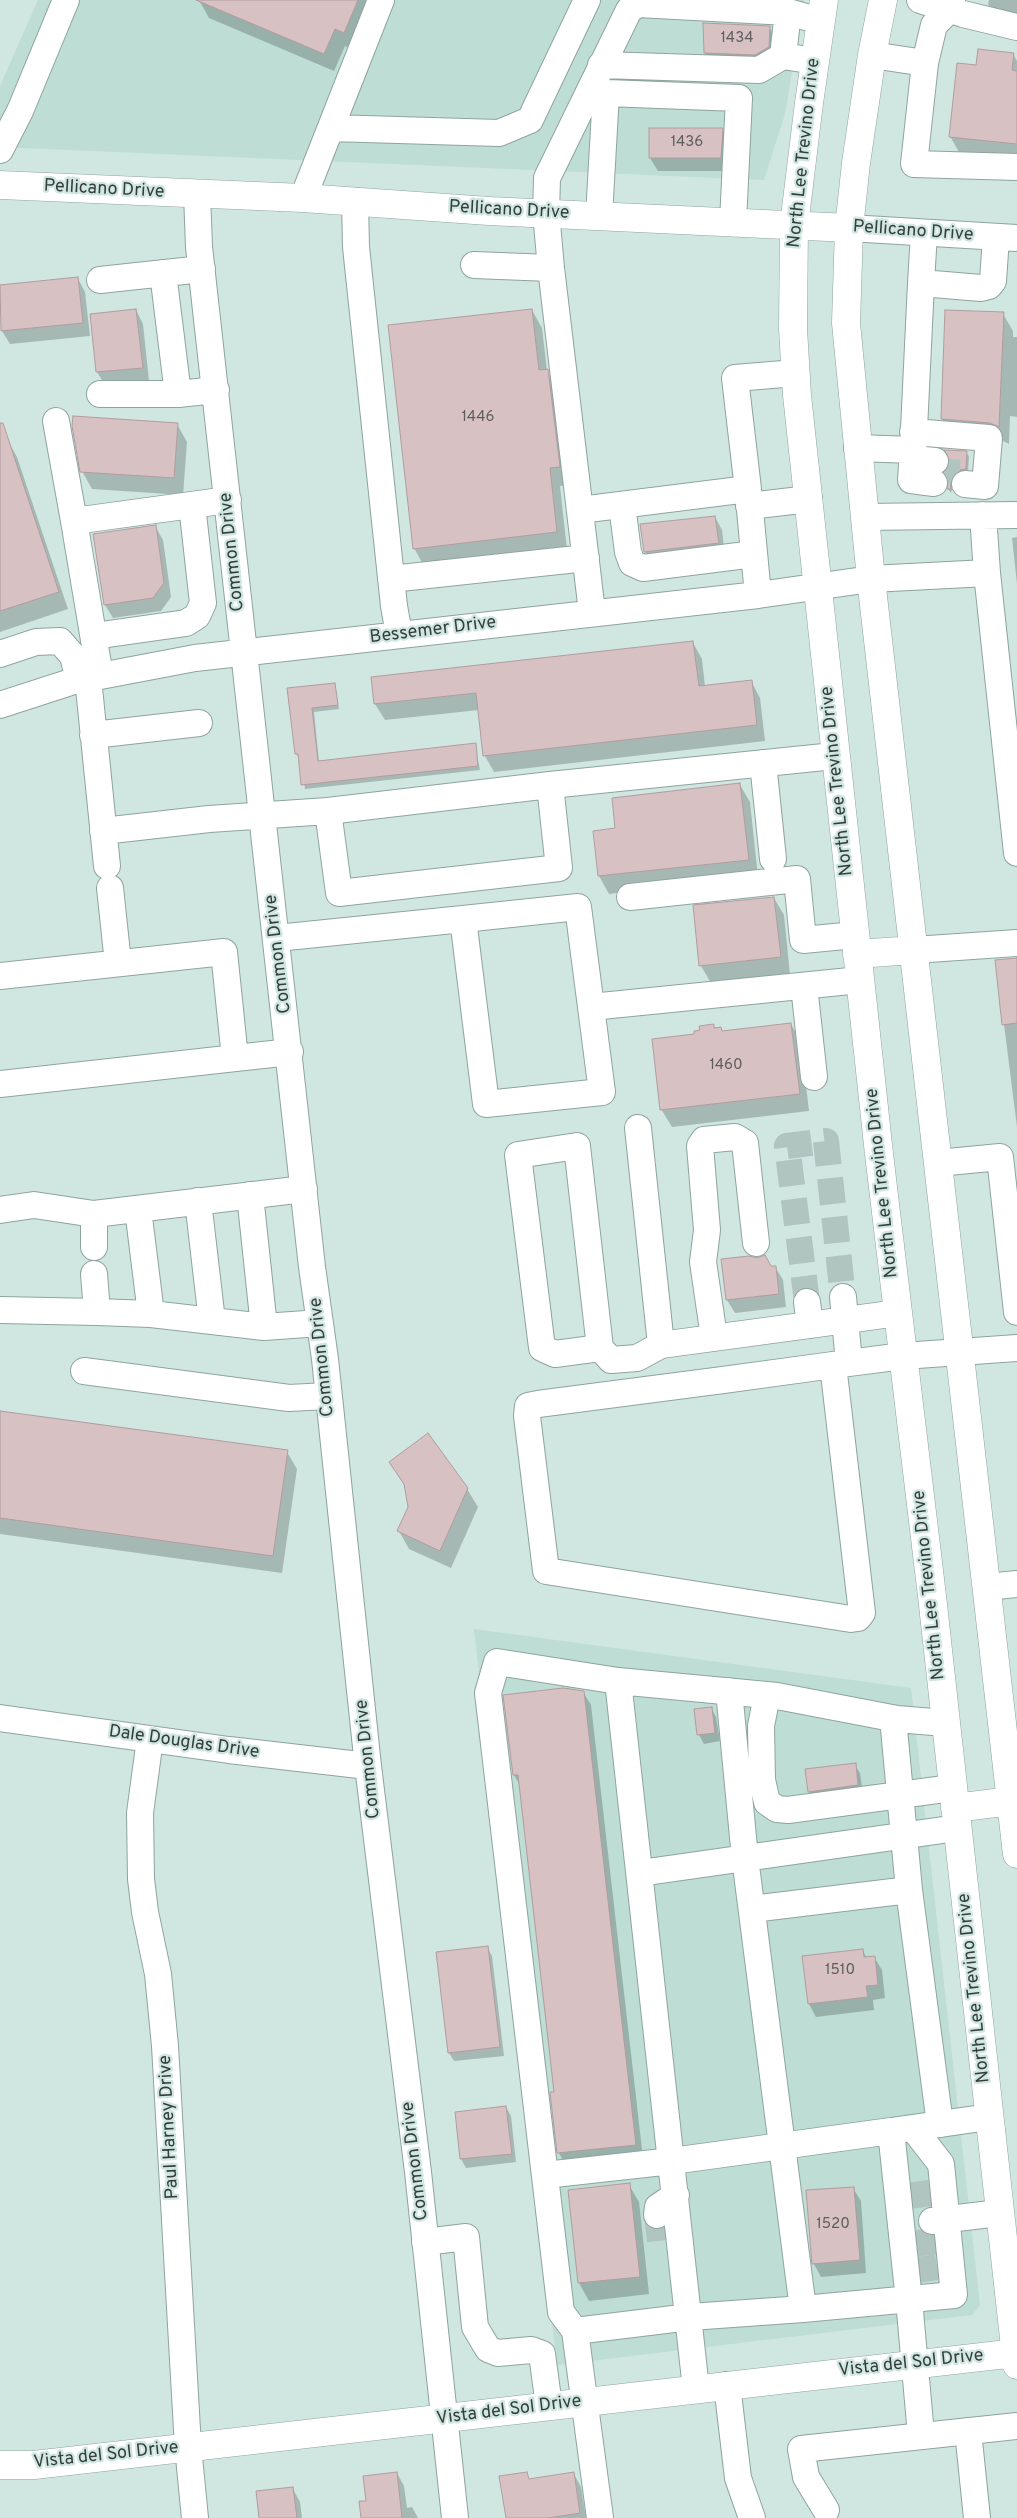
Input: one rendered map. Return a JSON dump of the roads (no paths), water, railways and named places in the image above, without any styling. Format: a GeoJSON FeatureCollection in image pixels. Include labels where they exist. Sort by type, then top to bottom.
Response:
{"type":"FeatureCollection","features":[{"type":"Feature","properties":{"kind":"main road"},"geometry":{"type":"LineString","coordinates":[[883,0],[872,55],[849,228],[846,322],[864,517],[987,1587],[1009,1710],[1017,1854]]}},
{"type":"Feature","properties":{"kind":"main road","name":"North Lee Trevino Drive"},"geometry":{"type":"LineString","coordinates":[[822,10],[794,225],[793,329],[796,373],[834,756],[1016,2357]]}},
{"type":"Feature","properties":{"kind":"main road","name":"Pellicano Drive"},"geometry":{"type":"LineString","coordinates":[[0,185],[303,198],[599,216],[849,228]]}},
{"type":"Feature","properties":{"kind":"main road"},"geometry":{"type":"LineString","coordinates":[[857,956],[914,950]]}},
{"type":"Feature","properties":{"kind":"main road"},"geometry":{"type":"LineString","coordinates":[[955,1808],[1012,1788]]}},
{"type":"Feature","properties":{"kind":"main road","name":"Vista del Sol Drive"},"geometry":{"type":"LineString","coordinates":[[0,2465],[34,2465],[726,2385],[914,2365],[1016,2357]]}},
{"type":"Feature","properties":{"kind":"street"},"geometry":{"type":"LineString","coordinates":[[0,150],[20,111],[66,0]]}},
{"type":"Feature","properties":{"kind":"street"},"geometry":{"type":"LineString","coordinates":[[303,198],[381,0]]}},
{"type":"Feature","properties":{"kind":"street"},"geometry":{"type":"LineString","coordinates":[[330,128],[499,133],[530,120],[587,0]]}},
{"type":"Feature","properties":{"kind":"street"},"geometry":{"type":"LineString","coordinates":[[920,0],[950,5],[1017,28]]}},
{"type":"Feature","properties":{"kind":"street"},"geometry":{"type":"LineString","coordinates":[[599,216],[597,92],[601,66],[629,10],[638,4],[788,12],[822,10]]}},
{"type":"Feature","properties":{"kind":"street"},"geometry":{"type":"LineString","coordinates":[[950,5],[934,25],[924,63],[914,164],[1017,167]]}},
{"type":"Feature","properties":{"kind":"street"},"geometry":{"type":"LineString","coordinates":[[783,56],[788,12]]}},
{"type":"Feature","properties":{"kind":"street"},"geometry":{"type":"LineString","coordinates":[[872,55],[924,63]]}},
{"type":"Feature","properties":{"kind":"street"},"geometry":{"type":"LineString","coordinates":[[601,66],[759,70],[783,56],[815,61]]}},
{"type":"Feature","properties":{"kind":"street"},"geometry":{"type":"LineString","coordinates":[[592,612],[546,213],[547,178],[597,92]]}},
{"type":"Feature","properties":{"kind":"street"},"geometry":{"type":"LineString","coordinates":[[597,92],[739,98],[732,222]]}},
{"type":"Feature","properties":{"kind":"street","name":"Common Drive"},"geometry":{"type":"LineString","coordinates":[[197,194],[202,269],[244,652],[363,1704],[368,1766],[396,1980],[455,2518]]}},
{"type":"Feature","properties":{"kind":"street"},"geometry":{"type":"LineString","coordinates":[[355,201],[356,247],[391,579],[399,634]]}},
{"type":"Feature","properties":{"kind":"street","name":"Pellicano Drive"},"geometry":{"type":"LineString","coordinates":[[849,228],[1006,237]]}},
{"type":"Feature","properties":{"kind":"street"},"geometry":{"type":"LineString","coordinates":[[921,463],[921,284],[924,233]]}},
{"type":"Feature","properties":{"kind":"street"},"geometry":{"type":"LineString","coordinates":[[921,284],[981,288],[989,286],[993,281],[1006,237]]}},
{"type":"Feature","properties":{"kind":"street"},"geometry":{"type":"LineString","coordinates":[[474,265],[551,268]]}},
{"type":"Feature","properties":{"kind":"street"},"geometry":{"type":"LineString","coordinates":[[100,280],[202,269]]}},
{"type":"Feature","properties":{"kind":"street"},"geometry":{"type":"LineString","coordinates":[[164,273],[178,394]]}},
{"type":"Feature","properties":{"kind":"street"},"geometry":{"type":"LineString","coordinates":[[758,595],[735,378],[796,373]]}},
{"type":"Feature","properties":{"kind":"street"},"geometry":{"type":"LineString","coordinates":[[100,394],[178,394],[216,390]]}},
{"type":"Feature","properties":{"kind":"street"},"geometry":{"type":"LineString","coordinates":[[56,420],[94,636],[89,678],[93,735],[118,963]]}},
{"type":"Feature","properties":{"kind":"street"},"geometry":{"type":"LineString","coordinates":[[857,448],[921,463],[989,438],[974,471]]}},
{"type":"Feature","properties":{"kind":"street"},"geometry":{"type":"LineString","coordinates":[[580,510],[622,505],[749,498],[809,499]]}},
{"type":"Feature","properties":{"kind":"street"},"geometry":{"type":"LineString","coordinates":[[74,521],[228,500]]}},
{"type":"Feature","properties":{"kind":"street"},"geometry":{"type":"LineString","coordinates":[[94,636],[186,622],[197,616],[203,603],[192,505]]}},
{"type":"Feature","properties":{"kind":"street"},"geometry":{"type":"LineString","coordinates":[[622,505],[628,552],[632,563],[644,568],[754,554]]}},
{"type":"Feature","properties":{"kind":"street"},"geometry":{"type":"LineString","coordinates":[[983,515],[987,573],[1017,853]]}},
{"type":"Feature","properties":{"kind":"street"},"geometry":{"type":"LineString","coordinates":[[864,517],[1017,515]]}},
{"type":"Feature","properties":{"kind":"street"},"geometry":{"type":"LineString","coordinates":[[391,579],[586,558]]}},
{"type":"Feature","properties":{"kind":"street","name":"Bessemer Drive"},"geometry":{"type":"LineString","coordinates":[[0,705],[89,678],[195,658],[592,612],[758,595],[871,579],[987,573]]}},
{"type":"Feature","properties":{"kind":"street"},"geometry":{"type":"LineString","coordinates":[[0,654],[36,642],[60,641],[89,678]]}},
{"type":"Feature","properties":{"kind":"street"},"geometry":{"type":"LineString","coordinates":[[93,735],[199,723]]}},
{"type":"Feature","properties":{"kind":"street"},"geometry":{"type":"LineString","coordinates":[[103,831],[209,819],[263,817],[328,811],[550,785],[834,756]]}},
{"type":"Feature","properties":{"kind":"street"},"geometry":{"type":"LineString","coordinates":[[763,763],[773,859]]}},
{"type":"Feature","properties":{"kind":"street"},"geometry":{"type":"LineString","coordinates":[[328,811],[338,893],[559,868],[550,785]]}},
{"type":"Feature","properties":{"kind":"street"},"geometry":{"type":"LineString","coordinates":[[630,897],[797,879],[803,940],[857,956]]}},
{"type":"Feature","properties":{"kind":"street"},"geometry":{"type":"LineString","coordinates":[[277,938],[578,907],[602,1092],[486,1104],[463,919]]}},
{"type":"Feature","properties":{"kind":"street"},"geometry":{"type":"LineString","coordinates":[[914,950],[1017,943]]}},
{"type":"Feature","properties":{"kind":"street"},"geometry":{"type":"LineString","coordinates":[[0,976],[224,952],[235,1058]]}},
{"type":"Feature","properties":{"kind":"street"},"geometry":{"type":"LineString","coordinates":[[591,1007],[804,986],[857,956]]}},
{"type":"Feature","properties":{"kind":"street"},"geometry":{"type":"LineString","coordinates":[[804,986],[814,1077]]}},
{"type":"Feature","properties":{"kind":"street"},"geometry":{"type":"LineString","coordinates":[[0,1084],[290,1052]]}},
{"type":"Feature","properties":{"kind":"street"},"geometry":{"type":"LineString","coordinates":[[638,1128],[661,1345]]}},
{"type":"Feature","properties":{"kind":"street"},"geometry":{"type":"LineString","coordinates":[[714,1337],[702,1262],[707,1230],[700,1146],[704,1140],[736,1137],[745,1143],[756,1243]]}},
{"type":"Feature","properties":{"kind":"street"},"geometry":{"type":"LineString","coordinates":[[600,1348],[555,1354],[542,1348],[518,1155],[577,1146],[600,1348],[611,1360],[636,1358],[661,1345],[714,1337],[809,1313],[844,1309],[898,1313]]}},
{"type":"Feature","properties":{"kind":"street"},"geometry":{"type":"LineString","coordinates":[[938,1163],[1000,1157],[1017,1312]]}},
{"type":"Feature","properties":{"kind":"street"},"geometry":{"type":"LineString","coordinates":[[0,1210],[34,1205],[94,1214],[304,1188]]}},
{"type":"Feature","properties":{"kind":"street"},"geometry":{"type":"LineString","coordinates":[[250,1195],[264,1327]]}},
{"type":"Feature","properties":{"kind":"street"},"geometry":{"type":"LineString","coordinates":[[198,1201],[212,1321]]}},
{"type":"Feature","properties":{"kind":"street"},"geometry":{"type":"LineString","coordinates":[[138,1209],[150,1314]]}},
{"type":"Feature","properties":{"kind":"street"},"geometry":{"type":"LineString","coordinates":[[94,1214],[94,1247]]}},
{"type":"Feature","properties":{"kind":"street"},"geometry":{"type":"LineString","coordinates":[[94,1274],[97,1312]]}},
{"type":"Feature","properties":{"kind":"street"},"geometry":{"type":"LineString","coordinates":[[844,1309],[841,1364],[862,1613],[858,1618],[546,1571],[527,1416],[528,1406],[841,1364],[903,1356],[1017,1348]]}},
{"type":"Feature","properties":{"kind":"street"},"geometry":{"type":"LineString","coordinates":[[0,1310],[150,1314],[264,1327],[320,1323]]}},
{"type":"Feature","properties":{"kind":"street"},"geometry":{"type":"LineString","coordinates":[[84,1371],[289,1398],[328,1396]]}},
{"type":"Feature","properties":{"kind":"street"},"geometry":{"type":"LineString","coordinates":[[987,1587],[1017,1584]]}},
{"type":"Feature","properties":{"kind":"street"},"geometry":{"type":"LineString","coordinates":[[600,2518],[575,2332],[561,2312],[488,1693],[497,1662],[618,1681],[767,1695],[892,1718],[945,1723]]}},
{"type":"Feature","properties":{"kind":"street"},"geometry":{"type":"LineString","coordinates":[[618,1681],[676,2195],[671,2247],[690,2317],[696,2389]]}},
{"type":"Feature","properties":{"kind":"street"},"geometry":{"type":"LineString","coordinates":[[728,1691],[752,1909],[803,2310]]}},
{"type":"Feature","properties":{"kind":"street"},"geometry":{"type":"LineString","coordinates":[[767,1695],[761,1726],[760,1752],[762,1780],[767,1802],[772,1806],[777,1809],[788,1810],[900,1795],[955,1808]]}},
{"type":"Feature","properties":{"kind":"street","name":"Dale Douglas Drive"},"geometry":{"type":"LineString","coordinates":[[0,1718],[368,1766]]}},
{"type":"Feature","properties":{"kind":"street"},"geometry":{"type":"LineString","coordinates":[[892,1718],[909,1890],[940,2124]]}},
{"type":"Feature","properties":{"kind":"street","name":"Paul Harney Drive"},"geometry":{"type":"LineString","coordinates":[[150,1739],[140,1813],[141,1871],[145,1912],[158,1974],[165,2046],[188,2447],[195,2518]]}},
{"type":"Feature","properties":{"kind":"street"},"geometry":{"type":"LineString","coordinates":[[640,1873],[904,1835],[955,1808]]}},
{"type":"Feature","properties":{"kind":"street"},"geometry":{"type":"LineString","coordinates":[[752,1909],[909,1890]]}},
{"type":"Feature","properties":{"kind":"street"},"geometry":{"type":"LineString","coordinates":[[545,2175],[672,2161],[989,2117]]}},
{"type":"Feature","properties":{"kind":"street"},"geometry":{"type":"LineString","coordinates":[[575,2332],[690,2317],[803,2310],[954,2294],[928,2268],[920,2195],[941,2164],[902,2129]]}},
{"type":"Feature","properties":{"kind":"street"},"geometry":{"type":"LineString","coordinates":[[902,2129],[920,2195],[928,2268],[909,2300],[920,2436]]}},
{"type":"Feature","properties":{"kind":"street"},"geometry":{"type":"LineString","coordinates":[[657,2215],[658,2207],[676,2195]]}},
{"type":"Feature","properties":{"kind":"street"},"geometry":{"type":"LineString","coordinates":[[924,2232],[999,2212]]}},
{"type":"Feature","properties":{"kind":"street"},"geometry":{"type":"LineString","coordinates":[[425,2242],[466,2237],[475,2327],[488,2349],[498,2353],[531,2350],[542,2354],[549,2406]]}},
{"type":"Feature","properties":{"kind":"street"},"geometry":{"type":"LineString","coordinates":[[434,2332],[475,2327]]}},
{"type":"Feature","properties":{"kind":"street"},"geometry":{"type":"LineString","coordinates":[[726,2385],[738,2478],[752,2518]]}},
{"type":"Feature","properties":{"kind":"street"},"geometry":{"type":"LineString","coordinates":[[826,2510],[806,2477],[802,2449],[1017,2426]]}},
{"type":"Feature","properties":{"kind":"street"},"geometry":{"type":"LineString","coordinates":[[968,2431],[977,2518]]}},
{"type":"Feature","properties":{"kind":"tunnel"},"geometry":{"type":"LineString","coordinates":[[934,472],[966,473]]}},
{"type":"Feature","properties":{"kind":"tunnel"},"geometry":{"type":"LineString","coordinates":[[807,1302],[787,1146],[826,1141],[843,1297]]}},
{"type":"Feature","properties":{"kind":"tunnel"},"geometry":{"type":"LineString","coordinates":[[908,2196],[930,2193]]}},
{"type":"Feature","properties":{"kind":"tunnel"},"geometry":{"type":"LineString","coordinates":[[657,2215],[660,2241]]}},
{"type":"Feature","properties":{"kind":"tunnel"},"geometry":{"type":"LineString","coordinates":[[913,2244],[935,2241]]}},
{"type":"Feature","properties":{"kind":"tunnel"},"geometry":{"type":"LineString","coordinates":[[917,2270],[937,2267]]}}]}
